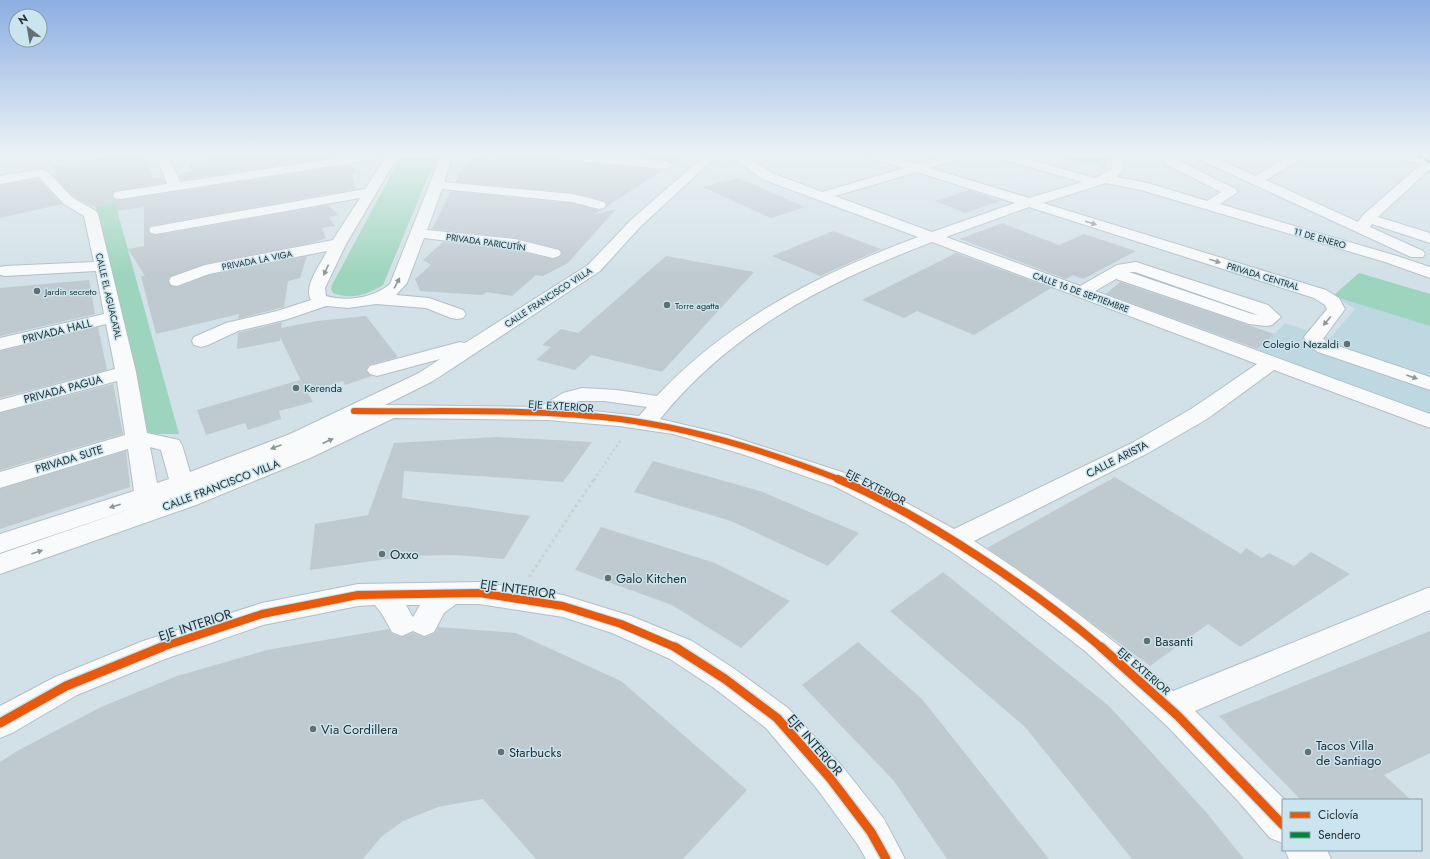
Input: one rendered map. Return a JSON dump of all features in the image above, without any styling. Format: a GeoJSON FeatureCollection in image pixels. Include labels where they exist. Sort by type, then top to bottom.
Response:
{"type":"FeatureCollection","features":[{"type":"Feature","properties":{"kind":"street","name":"CALLE EL AGUACATAL"},"geometry":{"type":"LineString","coordinates":[[61,195],[74,207],[91,214],[126,372],[149,504]]}},
{"type":"Feature","properties":{"kind":"street"},"geometry":{"type":"LineString","coordinates":[[156,230],[353,195]]}},
{"type":"Feature","properties":{"kind":"street"},"geometry":{"type":"LineString","coordinates":[[368,195],[338,244],[317,288],[317,295],[319,299],[325,301],[350,303],[375,299],[429,303],[457,314]]}},
{"type":"Feature","properties":{"kind":"street"},"geometry":{"type":"LineString","coordinates":[[375,299],[395,288],[433,195]]}},
{"type":"Feature","properties":{"kind":"street"},"geometry":{"type":"LineString","coordinates":[[543,195],[573,198],[599,205]]}},
{"type":"Feature","properties":{"kind":"street","name":"CALLE FRANCISCO VILLA"},"geometry":{"type":"LineString","coordinates":[[185,491],[298,439],[426,377],[594,268],[608,255],[636,223],[667,195]]}},
{"type":"Feature","properties":{"kind":"street"},"geometry":{"type":"LineString","coordinates":[[1002,195],[1027,203]]}},
{"type":"Feature","properties":{"kind":"street"},"geometry":{"type":"LineString","coordinates":[[639,422],[661,404],[721,347],[763,316],[808,291],[866,264],[932,237],[1052,195]]}},
{"type":"Feature","properties":{"kind":"street","name":"11 DE ENERO"},"geometry":{"type":"LineString","coordinates":[[1172,195],[1384,256],[1430,272]]}},
{"type":"Feature","properties":{"kind":"street"},"geometry":{"type":"LineString","coordinates":[[1208,206],[1226,195]]}},
{"type":"Feature","properties":{"kind":"street"},"geometry":{"type":"LineString","coordinates":[[1291,195],[1364,224],[1430,260]]}},
{"type":"Feature","properties":{"kind":"street"},"geometry":{"type":"LineString","coordinates":[[1364,224],[1395,195]]}},
{"type":"Feature","properties":{"kind":"street","name":"CALLE 16 DE SEPTIEMBRE"},"geometry":{"type":"LineString","coordinates":[[822,196],[1429,419]]}},
{"type":"Feature","properties":{"kind":"street","name":"PRIVADA CENTRAL"},"geometry":{"type":"LineString","coordinates":[[1027,203],[1320,294],[1333,302],[1336,309],[1313,337],[1315,342],[1325,348],[1430,384]]}},
{"type":"Feature","properties":{"kind":"street"},"geometry":{"type":"LineString","coordinates":[[1364,224],[1430,238]]}},
{"type":"Feature","properties":{"kind":"street","name":"PRIVADA PARICUTÍN"},"geometry":{"type":"LineString","coordinates":[[418,233],[515,244],[553,253]]}},
{"type":"Feature","properties":{"kind":"street","name":"PRIVADA LA VIGA"},"geometry":{"type":"LineString","coordinates":[[177,281],[205,270],[338,244]]}},
{"type":"Feature","properties":{"kind":"street"},"geometry":{"type":"LineString","coordinates":[[5,272],[102,266]]}},
{"type":"Feature","properties":{"kind":"street"},"geometry":{"type":"LineString","coordinates":[[1081,292],[1115,273],[1127,267],[1142,268],[1262,309],[1272,317],[1266,322],[1249,320],[1115,273]]}},
{"type":"Feature","properties":{"kind":"street"},"geometry":{"type":"LineString","coordinates":[[201,341],[232,327],[282,315],[325,301]]}},
{"type":"Feature","properties":{"kind":"street","name":"PRIVADA HALL"},"geometry":{"type":"LineString","coordinates":[[0,344],[113,317]]}},
{"type":"Feature","properties":{"kind":"street"},"geometry":{"type":"LineString","coordinates":[[377,370],[474,345]]}},
{"type":"Feature","properties":{"kind":"street","name":"CALLE ARISTA"},"geometry":{"type":"LineString","coordinates":[[954,540],[1140,448],[1199,414],[1271,362]]}},
{"type":"Feature","properties":{"kind":"street","name":"PRIVADA PAGUA"},"geometry":{"type":"LineString","coordinates":[[0,406],[126,372]]}},
{"type":"Feature","properties":{"kind":"street","name":"CALLE FRANCISCO VILLA"},"geometry":{"type":"LineString","coordinates":[[0,564],[149,504],[302,453],[392,412],[406,401],[426,377]]}},
{"type":"Feature","properties":{"kind":"street"},"geometry":{"type":"LineString","coordinates":[[544,414],[566,399],[583,395],[630,398],[661,404]]}},
{"type":"Feature","properties":{"kind":"street","name":"EJE EXTERIOR"},"geometry":{"type":"LineString","coordinates":[[354,411],[544,414],[639,422],[690,432],[738,445],[832,477],[864,491],[954,540],[1006,574],[1092,640],[1170,707],[1282,824]]}},
{"type":"Feature","properties":{"kind":"street"},"geometry":{"type":"LineString","coordinates":[[138,438],[171,445],[185,491]]}},
{"type":"Feature","properties":{"kind":"street","name":"PRIVADA SUTE"},"geometry":{"type":"LineString","coordinates":[[0,480],[138,438]]}},
{"type":"Feature","properties":{"kind":"street","name":"CALLE FRANCISCO VILLA"},"geometry":{"type":"LineString","coordinates":[[0,544],[149,504]]}},
{"type":"Feature","properties":{"kind":"street"},"geometry":{"type":"LineString","coordinates":[[382,594],[392,606],[413,624],[449,594]]}},
{"type":"Feature","properties":{"kind":"street","name":"EJE INTERIOR"},"geometry":{"type":"LineString","coordinates":[[0,724],[66,686],[154,650],[262,614],[358,595],[382,594],[479,594],[563,606],[621,624],[681,650],[725,679],[777,718],[830,778],[871,832],[886,859]]}},
{"type":"Feature","properties":{"kind":"street"},"geometry":{"type":"LineString","coordinates":[[1170,707],[1430,598]]}},
{"type":"Feature","properties":{"kind":"street"},"geometry":{"type":"LineString","coordinates":[[1305,851],[1312,859]]}},
{"type":"Feature","properties":{"kind":"path"},"geometry":{"type":"LineString","coordinates":[[515,599],[639,422]]}},
{"type":"Feature","properties":{"kind":"shaded area","name":"Colegio Nezaldi"},"geometry":{"type":"Polygon","coordinates":[[[1359,273],[1430,294],[1430,415],[1258,350],[1285,323],[1330,338],[1355,309],[1333,296],[1359,273]]]}},
{"type":"Feature","properties":{"kind":"green space"},"geometry":{"type":"Polygon","coordinates":[[[380,195],[421,195],[383,285],[365,294],[346,296],[333,293],[331,289],[380,195]]]}},
{"type":"Feature","properties":{"kind":"green space"},"geometry":{"type":"Polygon","coordinates":[[[115,203],[179,434],[147,434],[96,207],[115,203]]]}},
{"type":"Feature","properties":{"kind":"green space"},"geometry":{"type":"Polygon","coordinates":[[[1359,273],[1430,294],[1430,326],[1333,296],[1359,273]]]}},
{"type":"Feature","properties":{"kind":"building"},"geometry":{"type":"Polygon","coordinates":[[[0,195],[53,195],[62,204],[0,218],[0,195]]]}},
{"type":"Feature","properties":{"kind":"building"},"geometry":{"type":"Polygon","coordinates":[[[72,195],[113,195],[115,199],[120,200],[152,195],[322,195],[150,226],[148,229],[150,234],[156,235],[328,205],[339,215],[329,217],[335,226],[322,228],[326,238],[312,243],[205,264],[170,276],[168,280],[171,286],[178,287],[209,275],[307,256],[300,278],[288,281],[284,307],[238,319],[239,314],[156,334],[141,276],[145,276],[128,249],[144,246],[144,207],[117,211],[115,203],[96,207],[72,195]]]}},
{"type":"Feature","properties":{"kind":"building"},"geometry":{"type":"Polygon","coordinates":[[[449,195],[492,195],[572,203],[602,210],[593,215],[616,209],[568,263],[543,276],[536,275],[512,296],[487,292],[482,295],[420,291],[415,279],[431,265],[423,260],[443,242],[515,250],[553,259],[562,254],[559,249],[515,238],[432,229],[449,195]]]}},
{"type":"Feature","properties":{"kind":"building"},"geometry":{"type":"Polygon","coordinates":[[[581,195],[624,195],[606,207],[607,204],[604,201],[581,195]]]}},
{"type":"Feature","properties":{"kind":"building"},"geometry":{"type":"Polygon","coordinates":[[[721,195],[777,195],[805,207],[771,218],[721,195]]]}},
{"type":"Feature","properties":{"kind":"building"},"geometry":{"type":"Polygon","coordinates":[[[953,195],[983,195],[1000,201],[965,213],[935,201],[953,195]]]}},
{"type":"Feature","properties":{"kind":"building"},"geometry":{"type":"Polygon","coordinates":[[[1002,223],[1059,245],[1084,234],[1136,251],[1083,279],[1073,275],[1066,279],[960,239],[1002,223]]]}},
{"type":"Feature","properties":{"kind":"building"},"geometry":{"type":"Polygon","coordinates":[[[833,231],[881,249],[820,276],[772,256],[833,231]]]}},
{"type":"Feature","properties":{"kind":"building"},"geometry":{"type":"Polygon","coordinates":[[[956,253],[1051,288],[974,335],[917,311],[904,318],[862,300],[956,253]]]}},
{"type":"Feature","properties":{"kind":"building","name":"Torre agatta"},"geometry":{"type":"Polygon","coordinates":[[[666,256],[754,272],[662,372],[591,355],[575,370],[536,360],[551,347],[542,345],[561,329],[578,333],[666,256]]]}},
{"type":"Feature","properties":{"kind":"building"},"geometry":{"type":"Polygon","coordinates":[[[89,280],[95,314],[0,336],[0,288],[89,280]]]}},
{"type":"Feature","properties":{"kind":"building"},"geometry":{"type":"Polygon","coordinates":[[[1120,282],[1274,334],[1258,349],[1106,294],[1120,282]]]}},
{"type":"Feature","properties":{"kind":"building"},"geometry":{"type":"Polygon","coordinates":[[[366,316],[398,357],[369,365],[366,370],[372,376],[345,385],[343,381],[307,392],[313,402],[279,411],[281,419],[248,430],[245,423],[206,435],[197,410],[300,380],[303,385],[280,337],[280,341],[237,349],[238,333],[282,322],[281,328],[317,321],[366,316]]]}},
{"type":"Feature","properties":{"kind":"building"},"geometry":{"type":"Polygon","coordinates":[[[98,327],[107,370],[0,398],[0,351],[98,327]]]}},
{"type":"Feature","properties":{"kind":"building"},"geometry":{"type":"Polygon","coordinates":[[[113,384],[123,434],[0,470],[0,413],[113,384]]]}},
{"type":"Feature","properties":{"kind":"building"},"geometry":{"type":"Polygon","coordinates":[[[497,437],[592,442],[563,482],[404,471],[402,498],[530,516],[504,559],[456,555],[408,556],[310,570],[315,524],[368,515],[394,443],[497,437]]]}},
{"type":"Feature","properties":{"kind":"building"},"geometry":{"type":"Polygon","coordinates":[[[126,451],[130,487],[0,529],[0,489],[126,451]]]}},
{"type":"Feature","properties":{"kind":"building"},"geometry":{"type":"Polygon","coordinates":[[[653,461],[760,491],[859,533],[828,566],[731,521],[634,492],[653,461]]]}},
{"type":"Feature","properties":{"kind":"building"},"geometry":{"type":"Polygon","coordinates":[[[1115,477],[1241,554],[1246,548],[1262,558],[1269,553],[1294,566],[1311,552],[1350,574],[1240,647],[1208,624],[1150,666],[1052,593],[987,548],[1115,477]]]}},
{"type":"Feature","properties":{"kind":"building"},"geometry":{"type":"Polygon","coordinates":[[[601,527],[715,563],[790,601],[741,648],[672,605],[575,570],[601,527]]]}},
{"type":"Feature","properties":{"kind":"building"},"geometry":{"type":"Polygon","coordinates":[[[943,572],[1109,706],[1206,812],[1244,859],[1132,859],[1025,727],[890,611],[943,572]]]}},
{"type":"Feature","properties":{"kind":"building","name":"Via Cordillera"},"geometry":{"type":"Polygon","coordinates":[[[438,627],[516,633],[621,681],[747,790],[683,859],[536,859],[483,799],[438,807],[403,821],[381,837],[363,859],[0,859],[0,762],[19,750],[101,707],[177,676],[267,650],[389,629],[391,633],[401,637],[413,633],[425,637],[435,633],[438,627]]]}},
{"type":"Feature","properties":{"kind":"building"},"geometry":{"type":"Polygon","coordinates":[[[1430,631],[1430,753],[1384,775],[1410,799],[1300,799],[1219,716],[1430,631]]]}},
{"type":"Feature","properties":{"kind":"building"},"geometry":{"type":"Polygon","coordinates":[[[858,642],[922,699],[1049,859],[947,859],[894,781],[802,685],[858,642]]]}},
{"type":"Feature","properties":{"kind":"cycle path"},"geometry":{"type":"LineString","coordinates":[[354,411],[544,413],[619,419],[673,428],[719,439],[813,470],[855,486],[914,517],[961,545],[1052,608],[1095,643],[1178,716],[1282,824]]}},
{"type":"Feature","properties":{"kind":"cycle path"},"geometry":{"type":"LineString","coordinates":[[0,723],[66,686],[154,650],[262,614],[358,595],[479,593],[563,606],[621,624],[681,650],[725,679],[777,718],[830,778],[871,832],[886,859]]}},
{"type":"Feature","properties":{"kind":"place","name":"Jardin secreto"},"geometry":{"type":"Point","coordinates":[37,291]}},
{"type":"Feature","properties":{"kind":"place","name":"Torre agatta"},"geometry":{"type":"Point","coordinates":[667,305]}},
{"type":"Feature","properties":{"kind":"place","name":"Colegio Nezaldi"},"geometry":{"type":"Point","coordinates":[1347,344]}},
{"type":"Feature","properties":{"kind":"place","name":"Kerenda"},"geometry":{"type":"Point","coordinates":[296,388]}},
{"type":"Feature","properties":{"kind":"place","name":"Oxxo"},"geometry":{"type":"Point","coordinates":[382,554]}},
{"type":"Feature","properties":{"kind":"place","name":"Galo Kitchen"},"geometry":{"type":"Point","coordinates":[608,578]}},
{"type":"Feature","properties":{"kind":"place","name":"Basanti"},"geometry":{"type":"Point","coordinates":[1147,641]}},
{"type":"Feature","properties":{"kind":"place","name":"Via Cordillera"},"geometry":{"type":"Point","coordinates":[313,729]}},
{"type":"Feature","properties":{"kind":"place","name":"Starbucks"},"geometry":{"type":"Point","coordinates":[501,752]}},
{"type":"Feature","properties":{"kind":"place","name":"Tacos Villa de Santiago"},"geometry":{"type":"Point","coordinates":[1308,752]}}]}
